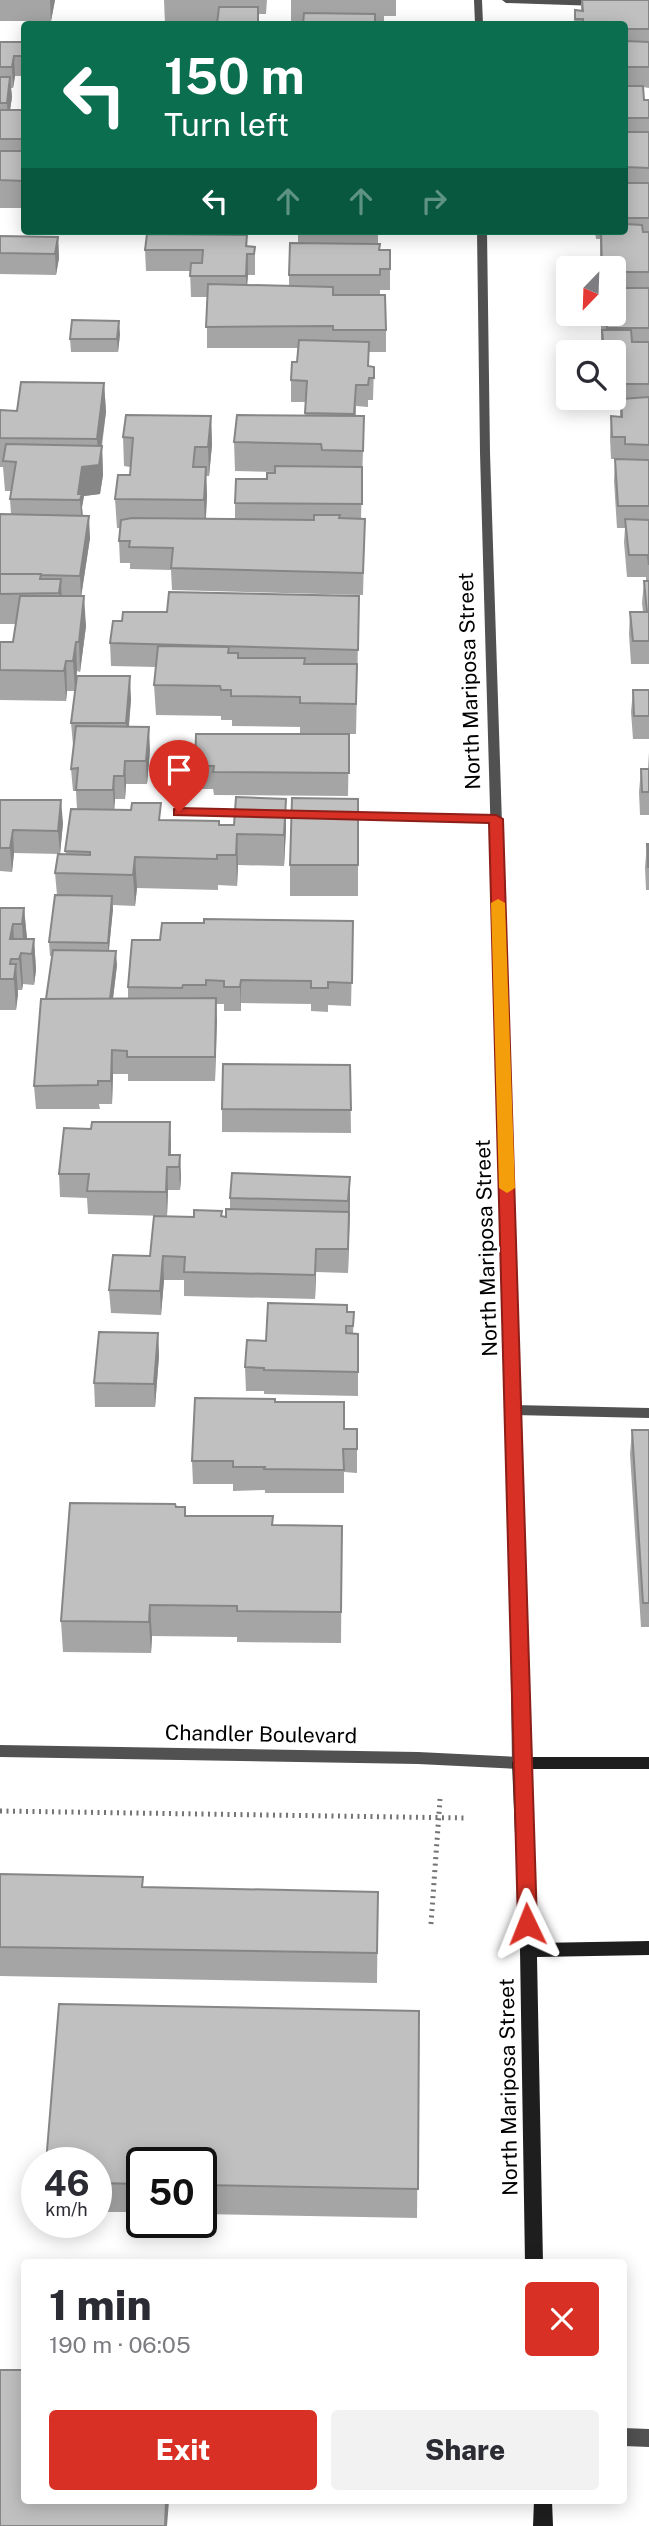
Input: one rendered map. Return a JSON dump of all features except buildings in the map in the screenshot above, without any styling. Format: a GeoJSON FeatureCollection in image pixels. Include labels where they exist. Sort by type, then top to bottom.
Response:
{"type":"FeatureCollection","features":[{"type":"Feature","properties":{"kind":"main road"},"geometry":{"type":"LineString","coordinates":[[520,1763],[649,1763]]}},
{"type":"Feature","properties":{"kind":"main road","name":"North Mariposa Street"},"geometry":{"type":"LineString","coordinates":[[520,1763],[528,1951],[534,2259]]}},
{"type":"Feature","properties":{"kind":"main road"},"geometry":{"type":"LineString","coordinates":[[528,1951],[649,1948]]}},
{"type":"Feature","properties":{"kind":"main road"},"geometry":{"type":"LineString","coordinates":[[543,2504],[543,2526]]}},
{"type":"Feature","properties":{"kind":"street"},"geometry":{"type":"LineString","coordinates":[[478,0],[479,21]]}},
{"type":"Feature","properties":{"kind":"street"},"geometry":{"type":"LineString","coordinates":[[506,0],[607,3]]}},
{"type":"Feature","properties":{"kind":"street","name":"North Mariposa Street"},"geometry":{"type":"LineString","coordinates":[[482,235],[514,1410],[520,1763]]}},
{"type":"Feature","properties":{"kind":"street"},"geometry":{"type":"LineString","coordinates":[[179,812],[496,819]]}},
{"type":"Feature","properties":{"kind":"street"},"geometry":{"type":"LineString","coordinates":[[514,1410],[649,1413]]}},
{"type":"Feature","properties":{"kind":"street","name":"Chandler Boulevard"},"geometry":{"type":"LineString","coordinates":[[0,1751],[418,1758],[520,1763]]}},
{"type":"Feature","properties":{"kind":"street"},"geometry":{"type":"LineString","coordinates":[[627,2437],[649,2438]]}},
{"type":"Feature","properties":{"kind":"path"},"geometry":{"type":"LineString","coordinates":[[431,1924],[440,1797]]}},
{"type":"Feature","properties":{"kind":"path"},"geometry":{"type":"LineString","coordinates":[[0,1811],[466,1818]]}},
{"type":"Feature","properties":{"kind":"slow traffic"},"geometry":{"type":"LineString","coordinates":[[498,903],[507,1188]]}},
{"type":"Feature","properties":{"kind":"route"},"geometry":{"type":"LineString","coordinates":[[179,812],[496,819],[527,1924]]}}]}
